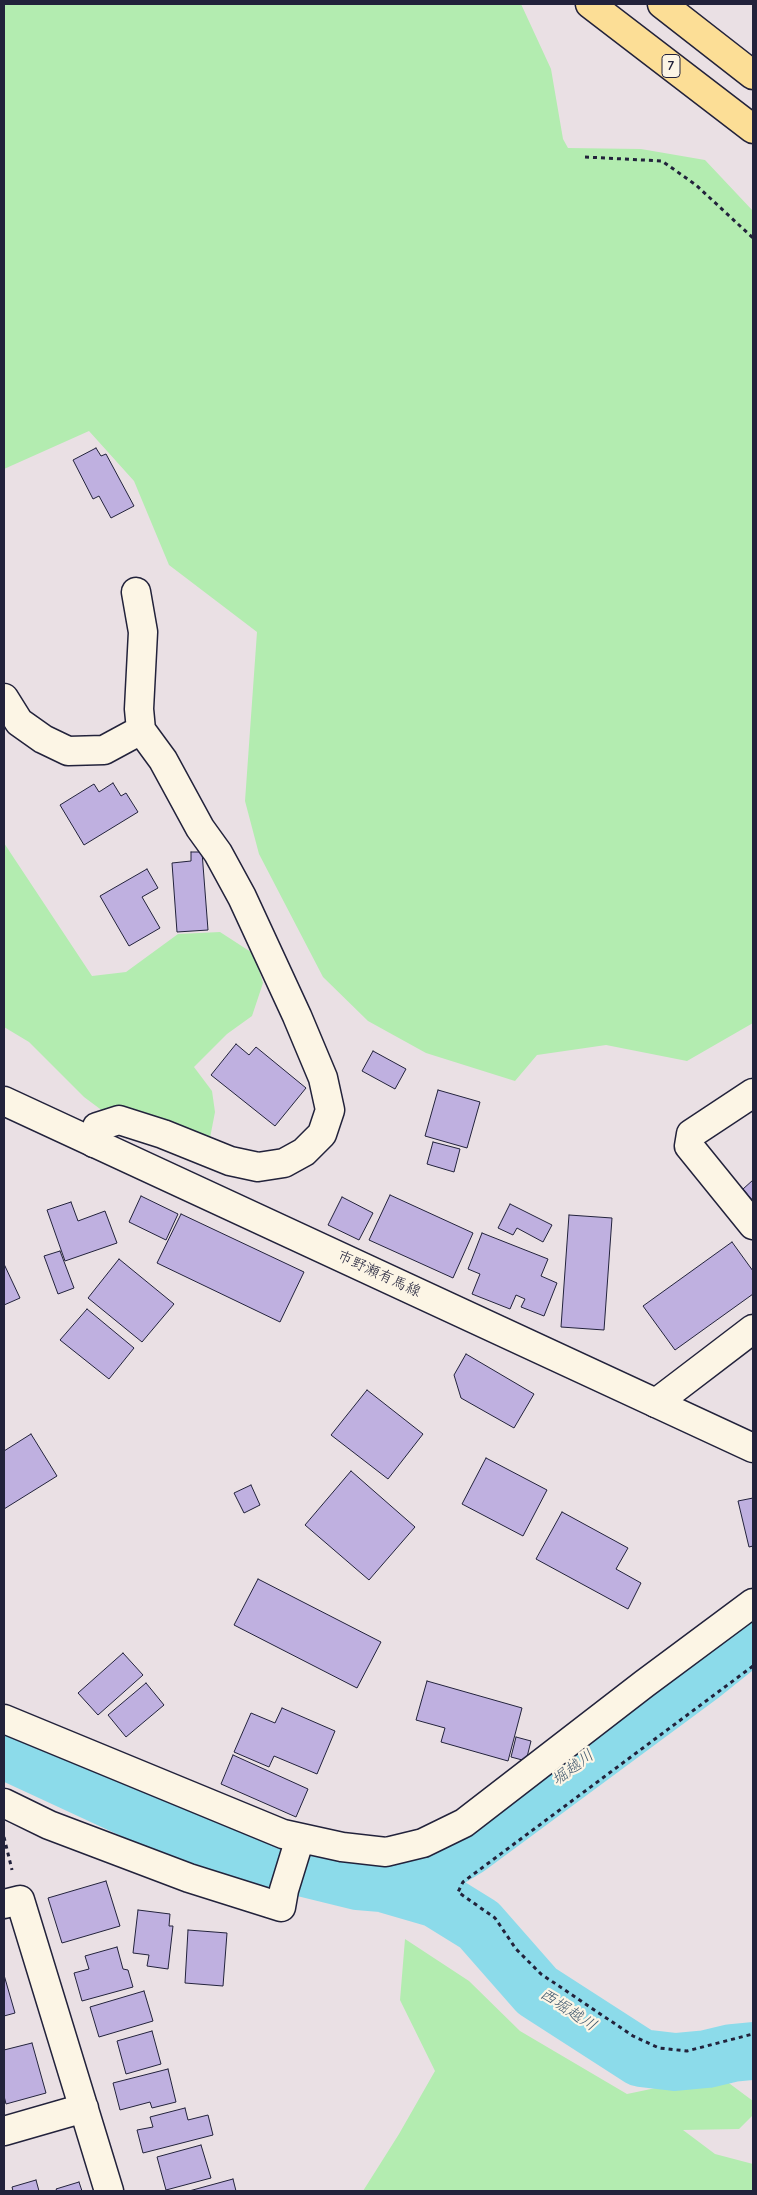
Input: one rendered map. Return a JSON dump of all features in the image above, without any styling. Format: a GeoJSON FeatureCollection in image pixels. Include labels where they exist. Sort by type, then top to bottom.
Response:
{"type":"FeatureCollection","features":[{"type":"Feature","properties":{"kind":"highway","name":"7"},"geometry":{"type":"LineString","coordinates":[[590,4],[753,128]]}},
{"type":"Feature","properties":{"kind":"highway"},"geometry":{"type":"LineString","coordinates":[[662,4],[753,75]]}},
{"type":"Feature","properties":{"kind":"street"},"geometry":{"type":"LineString","coordinates":[[94,1143],[98,1127],[119,1120],[163,1134],[230,1161],[258,1167],[284,1163],[304,1152],[322,1134],[330,1110],[323,1078],[297,1016],[242,897],[218,853],[200,828],[163,760],[141,730],[139,709],[143,632],[136,592]]}},
{"type":"Feature","properties":{"kind":"street"},"geometry":{"type":"LineString","coordinates":[[4,698],[19,722],[43,739],[68,751],[104,750],[141,730]]}},
{"type":"Feature","properties":{"kind":"street"},"geometry":{"type":"LineString","coordinates":[[753,1093],[691,1134],[689,1146],[753,1224]]}},
{"type":"Feature","properties":{"kind":"street","name":"市野瀬有馬線"},"geometry":{"type":"LineString","coordinates":[[4,1101],[753,1448]]}},
{"type":"Feature","properties":{"kind":"street"},"geometry":{"type":"LineString","coordinates":[[656,1403],[753,1329]]}},
{"type":"Feature","properties":{"kind":"street"},"geometry":{"type":"LineString","coordinates":[[4,1719],[284,1834],[299,1842],[386,1852],[422,1843],[464,1823],[644,1684],[753,1603]]}},
{"type":"Feature","properties":{"kind":"street"},"geometry":{"type":"LineString","coordinates":[[4,1803],[49,1825],[189,1878],[281,1907],[284,1890],[299,1842]]}},
{"type":"Feature","properties":{"kind":"street"},"geometry":{"type":"LineString","coordinates":[[12,1902],[84,2108],[109,2191]]}},
{"type":"Feature","properties":{"kind":"street"},"geometry":{"type":"LineString","coordinates":[[4,2132],[84,2108]]}},
{"type":"Feature","properties":{"kind":"path"},"geometry":{"type":"LineString","coordinates":[[585,157],[662,161],[696,185],[753,238]]}},
{"type":"Feature","properties":{"kind":"path"},"geometry":{"type":"LineString","coordinates":[[753,1666],[463,1882],[458,1892],[495,1918],[516,1950],[541,1974],[633,2036],[659,2048],[687,2051],[753,2034]]}},
{"type":"Feature","properties":{"kind":"path"},"geometry":{"type":"LineString","coordinates":[[4,1836],[12,1902]]}},
{"type":"Feature","properties":{"kind":"green space"},"geometry":{"type":"Polygon","coordinates":[[[4,4],[521,4],[551,69],[563,139],[568,148],[641,149],[705,160],[753,211],[753,1023],[687,1061],[606,1045],[537,1055],[515,1081],[426,1053],[368,1021],[323,977],[259,854],[245,801],[257,632],[169,565],[134,481],[89,431],[4,469],[4,4]]]}},
{"type":"Feature","properties":{"kind":"green space"},"geometry":{"type":"Polygon","coordinates":[[[4,843],[92,976],[126,972],[178,934],[220,932],[254,954],[263,983],[252,1016],[227,1034],[194,1067],[212,1091],[215,1112],[210,1138],[143,1141],[84,1097],[29,1042],[4,1027],[4,843]]]}},
{"type":"Feature","properties":{"kind":"green space"},"geometry":{"type":"Polygon","coordinates":[[[405,1939],[469,1981],[520,2031],[627,2094],[718,2075],[753,2101],[753,2115],[739,2129],[683,2130],[715,2154],[753,2164],[753,2191],[363,2191],[399,2134],[435,2071],[400,2000],[405,1939]]]}},
{"type":"Feature","properties":{"kind":"building"},"geometry":{"type":"Polygon","coordinates":[[[96,448],[101,456],[106,454],[134,506],[111,518],[99,496],[93,499],[73,460],[96,448]]]}},
{"type":"Feature","properties":{"kind":"building"},"geometry":{"type":"Polygon","coordinates":[[[113,783],[121,796],[126,793],[138,812],[84,845],[60,805],[94,784],[99,792],[113,783]]]}},
{"type":"Feature","properties":{"kind":"building"},"geometry":{"type":"Polygon","coordinates":[[[191,852],[202,852],[208,930],[177,932],[172,863],[191,861],[191,852]]]}},
{"type":"Feature","properties":{"kind":"building"},"geometry":{"type":"Polygon","coordinates":[[[147,869],[158,888],[142,897],[160,928],[129,946],[100,896],[147,869]]]}},
{"type":"Feature","properties":{"kind":"building"},"geometry":{"type":"Polygon","coordinates":[[[236,1044],[249,1055],[256,1047],[306,1088],[275,1126],[211,1075],[236,1044]]]}},
{"type":"Feature","properties":{"kind":"building"},"geometry":{"type":"Polygon","coordinates":[[[373,1051],[406,1069],[395,1089],[362,1071],[373,1051]]]}},
{"type":"Feature","properties":{"kind":"building"},"geometry":{"type":"Polygon","coordinates":[[[438,1090],[480,1102],[467,1148],[425,1136],[438,1090]]]}},
{"type":"Feature","properties":{"kind":"building"},"geometry":{"type":"Polygon","coordinates":[[[433,1142],[460,1149],[454,1172],[427,1164],[433,1142]]]}},
{"type":"Feature","properties":{"kind":"building"},"geometry":{"type":"Polygon","coordinates":[[[753,1180],[753,1201],[743,1189],[753,1180]]]}},
{"type":"Feature","properties":{"kind":"building"},"geometry":{"type":"Polygon","coordinates":[[[390,1195],[473,1233],[453,1278],[369,1240],[390,1195]]]}},
{"type":"Feature","properties":{"kind":"building"},"geometry":{"type":"Polygon","coordinates":[[[141,1196],[178,1214],[166,1240],[129,1222],[141,1196]]]}},
{"type":"Feature","properties":{"kind":"building"},"geometry":{"type":"Polygon","coordinates":[[[342,1197],[373,1213],[359,1240],[328,1225],[342,1197]]]}},
{"type":"Feature","properties":{"kind":"building"},"geometry":{"type":"Polygon","coordinates":[[[71,1202],[78,1221],[105,1211],[117,1243],[65,1261],[47,1210],[71,1202]]]}},
{"type":"Feature","properties":{"kind":"building"},"geometry":{"type":"Polygon","coordinates":[[[510,1204],[552,1225],[543,1242],[517,1228],[513,1235],[498,1228],[510,1204]]]}},
{"type":"Feature","properties":{"kind":"building"},"geometry":{"type":"Polygon","coordinates":[[[181,1214],[304,1272],[280,1322],[157,1263],[181,1214]]]}},
{"type":"Feature","properties":{"kind":"building"},"geometry":{"type":"Polygon","coordinates":[[[569,1215],[612,1218],[604,1330],[561,1327],[569,1215]]]}},
{"type":"Feature","properties":{"kind":"building"},"geometry":{"type":"Polygon","coordinates":[[[482,1233],[548,1259],[541,1276],[557,1283],[544,1316],[521,1307],[525,1299],[516,1295],[510,1309],[472,1294],[480,1274],[468,1269],[482,1233]]]}},
{"type":"Feature","properties":{"kind":"building"},"geometry":{"type":"Polygon","coordinates":[[[732,1242],[753,1271],[753,1294],[675,1350],[643,1306],[732,1242]]]}},
{"type":"Feature","properties":{"kind":"building"},"geometry":{"type":"Polygon","coordinates":[[[60,1251],[74,1288],[58,1294],[44,1256],[60,1251]]]}},
{"type":"Feature","properties":{"kind":"building"},"geometry":{"type":"Polygon","coordinates":[[[119,1259],[174,1304],[142,1342],[88,1298],[119,1259]]]}},
{"type":"Feature","properties":{"kind":"building"},"geometry":{"type":"Polygon","coordinates":[[[4,1264],[20,1298],[4,1305],[4,1264]]]}},
{"type":"Feature","properties":{"kind":"building"},"geometry":{"type":"Polygon","coordinates":[[[87,1309],[134,1348],[109,1379],[60,1340],[87,1309]]]}},
{"type":"Feature","properties":{"kind":"building"},"geometry":{"type":"Polygon","coordinates":[[[466,1354],[534,1394],[514,1428],[461,1398],[454,1375],[466,1354]]]}},
{"type":"Feature","properties":{"kind":"building"},"geometry":{"type":"Polygon","coordinates":[[[367,1390],[423,1434],[388,1479],[331,1435],[367,1390]]]}},
{"type":"Feature","properties":{"kind":"building"},"geometry":{"type":"Polygon","coordinates":[[[31,1434],[57,1476],[4,1509],[4,1451],[31,1434]]]}},
{"type":"Feature","properties":{"kind":"building"},"geometry":{"type":"Polygon","coordinates":[[[486,1458],[547,1490],[523,1536],[462,1504],[486,1458]]]}},
{"type":"Feature","properties":{"kind":"building"},"geometry":{"type":"Polygon","coordinates":[[[351,1471],[415,1527],[369,1580],[305,1525],[351,1471]]]}},
{"type":"Feature","properties":{"kind":"building"},"geometry":{"type":"Polygon","coordinates":[[[251,1485],[260,1505],[244,1513],[234,1493],[251,1485]]]}},
{"type":"Feature","properties":{"kind":"building"},"geometry":{"type":"Polygon","coordinates":[[[753,1498],[753,1546],[749,1547],[738,1501],[753,1498]]]}},
{"type":"Feature","properties":{"kind":"building"},"geometry":{"type":"Polygon","coordinates":[[[562,1512],[628,1548],[616,1569],[641,1583],[628,1609],[536,1559],[562,1512]]]}},
{"type":"Feature","properties":{"kind":"building"},"geometry":{"type":"Polygon","coordinates":[[[258,1579],[381,1642],[357,1688],[234,1625],[258,1579]]]}},
{"type":"Feature","properties":{"kind":"building"},"geometry":{"type":"Polygon","coordinates":[[[123,1653],[143,1675],[98,1715],[78,1693],[123,1653]]]}},
{"type":"Feature","properties":{"kind":"building"},"geometry":{"type":"Polygon","coordinates":[[[427,1681],[522,1708],[508,1761],[441,1742],[445,1728],[416,1720],[427,1681]]]}},
{"type":"Feature","properties":{"kind":"building"},"geometry":{"type":"Polygon","coordinates":[[[146,1683],[164,1705],[126,1737],[108,1715],[146,1683]]]}},
{"type":"Feature","properties":{"kind":"building"},"geometry":{"type":"Polygon","coordinates":[[[282,1708],[335,1731],[317,1774],[274,1756],[269,1767],[234,1752],[251,1713],[275,1723],[282,1708]]]}},
{"type":"Feature","properties":{"kind":"building"},"geometry":{"type":"Polygon","coordinates":[[[516,1737],[531,1741],[526,1761],[511,1757],[516,1737]]]}},
{"type":"Feature","properties":{"kind":"building"},"geometry":{"type":"Polygon","coordinates":[[[233,1755],[308,1789],[296,1817],[221,1784],[233,1755]]]}},
{"type":"Feature","properties":{"kind":"building"},"geometry":{"type":"Polygon","coordinates":[[[106,1881],[120,1926],[62,1943],[48,1898],[106,1881]]]}},
{"type":"Feature","properties":{"kind":"building"},"geometry":{"type":"Polygon","coordinates":[[[138,1910],[170,1914],[169,1926],[173,1926],[168,1969],[147,1966],[149,1955],[133,1953],[138,1910]]]}},
{"type":"Feature","properties":{"kind":"building"},"geometry":{"type":"Polygon","coordinates":[[[188,1930],[227,1933],[223,1986],[185,1983],[188,1930]]]}},
{"type":"Feature","properties":{"kind":"building"},"geometry":{"type":"Polygon","coordinates":[[[117,1947],[123,1969],[128,1970],[133,1987],[82,2001],[74,1973],[89,1969],[85,1956],[117,1947]]]}},
{"type":"Feature","properties":{"kind":"building"},"geometry":{"type":"Polygon","coordinates":[[[4,1975],[15,2013],[4,2016],[4,1975]]]}},
{"type":"Feature","properties":{"kind":"building"},"geometry":{"type":"Polygon","coordinates":[[[144,1991],[153,2021],[99,2037],[90,2007],[144,1991]]]}},
{"type":"Feature","properties":{"kind":"building"},"geometry":{"type":"Polygon","coordinates":[[[152,2031],[161,2064],[126,2074],[117,2041],[152,2031]]]}},
{"type":"Feature","properties":{"kind":"building"},"geometry":{"type":"Polygon","coordinates":[[[32,2043],[46,2093],[6,2104],[4,2096],[4,2050],[32,2043]]]}},
{"type":"Feature","properties":{"kind":"building"},"geometry":{"type":"Polygon","coordinates":[[[168,2069],[176,2102],[152,2108],[150,2102],[120,2110],[113,2083],[168,2069]]]}},
{"type":"Feature","properties":{"kind":"building"},"geometry":{"type":"Polygon","coordinates":[[[185,2108],[188,2120],[208,2115],[213,2135],[143,2153],[137,2130],[153,2127],[150,2117],[185,2108]]]}},
{"type":"Feature","properties":{"kind":"building"},"geometry":{"type":"Polygon","coordinates":[[[201,2145],[211,2178],[166,2190],[157,2157],[201,2145]]]}},
{"type":"Feature","properties":{"kind":"building"},"geometry":{"type":"Polygon","coordinates":[[[233,2179],[236,2191],[189,2191],[233,2179]]]}},
{"type":"Feature","properties":{"kind":"building"},"geometry":{"type":"Polygon","coordinates":[[[36,2180],[39,2191],[13,2191],[12,2187],[36,2180]]]}},
{"type":"Feature","properties":{"kind":"building"},"geometry":{"type":"Polygon","coordinates":[[[79,2182],[82,2191],[57,2191],[56,2189],[79,2182]]]}},
{"type":"Feature","properties":{"kind":"waterway","name":"堀越川"},"geometry":{"type":"LineString","coordinates":[[382,1883],[417,1878],[468,1847],[702,1674],[753,1633]]}},
{"type":"Feature","properties":{"kind":"waterway","name":"西堀越川"},"geometry":{"type":"LineString","coordinates":[[4,1750],[138,1812],[252,1855],[358,1881],[382,1883],[437,1899],[479,1925],[537,1991],[641,2058],[675,2062],[753,2051]]}}]}
